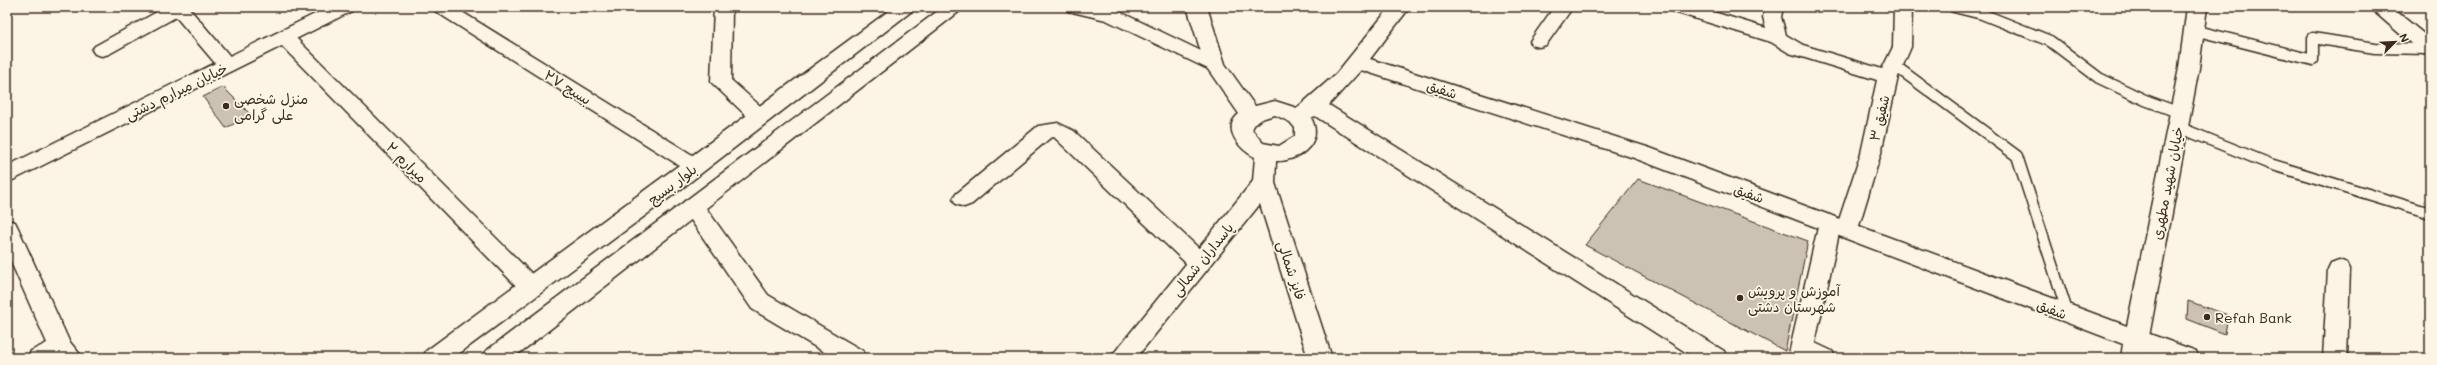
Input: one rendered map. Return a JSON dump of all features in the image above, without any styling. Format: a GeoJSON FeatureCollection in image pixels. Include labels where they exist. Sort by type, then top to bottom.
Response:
{"type":"FeatureCollection","features":[{"type":"Feature","properties":{"kind":"main road","name":"خیابان میرارم دشتی"},"geometry":{"type":"LineString","coordinates":[[7,175],[345,7]]}},
{"type":"Feature","properties":{"kind":"main road"},"geometry":{"type":"LineString","coordinates":[[495,358],[955,7]]}},
{"type":"Feature","properties":{"kind":"main road"},"geometry":{"type":"LineString","coordinates":[[1197,7],[1215,65],[1250,114]]}},
{"type":"Feature","properties":{"kind":"main road"},"geometry":{"type":"LineString","coordinates":[[1400,7],[1356,62],[1307,111],[1305,125],[1307,134],[1302,143],[1293,150],[1280,153],[1266,153],[1254,148],[1245,141],[1241,131],[1243,122],[1250,114],[1261,109],[1275,108],[1307,111],[1715,358]]}},
{"type":"Feature","properties":{"kind":"main road","name":"خیابان شهید مطهری"},"geometry":{"type":"LineString","coordinates":[[2134,353],[2179,120],[2197,7]]}},
{"type":"Feature","properties":{"kind":"main road"},"geometry":{"type":"LineString","coordinates":[[2380,7],[2430,49]]}},
{"type":"Feature","properties":{"kind":"main road","name":"بلوار بسیج"},"geometry":{"type":"LineString","coordinates":[[435,358],[900,12]]}},
{"type":"Feature","properties":{"kind":"main road"},"geometry":{"type":"LineString","coordinates":[[900,12],[922,32]]}},
{"type":"Feature","properties":{"kind":"main road","name":"شفیق"},"geometry":{"type":"LineString","coordinates":[[1356,62],[1639,152],[1839,226],[2069,315],[2134,353],[2187,358]]}},
{"type":"Feature","properties":{"kind":"main road"},"geometry":{"type":"LineString","coordinates":[[1264,183],[1266,153]]}},
{"type":"Feature","properties":{"kind":"main road","name":"پاسداران شمالی"},"geometry":{"type":"LineString","coordinates":[[1122,358],[1264,183]]}},
{"type":"Feature","properties":{"kind":"main road","name":"فایز شمالی"},"geometry":{"type":"LineString","coordinates":[[1264,183],[1320,358]]}},
{"type":"Feature","properties":{"kind":"main road"},"geometry":{"type":"LineString","coordinates":[[693,207],[760,302],[854,358]]}},
{"type":"Feature","properties":{"kind":"street"},"geometry":{"type":"LineString","coordinates":[[102,50],[179,7],[227,65]]}},
{"type":"Feature","properties":{"kind":"street","name":"بسیج ۲۷"},"geometry":{"type":"LineString","coordinates":[[441,7],[695,166]]}},
{"type":"Feature","properties":{"kind":"street"},"geometry":{"type":"LineString","coordinates":[[723,7],[721,82],[760,117]]}},
{"type":"Feature","properties":{"kind":"street"},"geometry":{"type":"LineString","coordinates":[[1074,7],[1111,15],[1215,65]]}},
{"type":"Feature","properties":{"kind":"street"},"geometry":{"type":"LineString","coordinates":[[1539,41],[1564,7]]}},
{"type":"Feature","properties":{"kind":"street"},"geometry":{"type":"LineString","coordinates":[[1677,7],[1778,38],[1796,49],[1891,71]]}},
{"type":"Feature","properties":{"kind":"street"},"geometry":{"type":"LineString","coordinates":[[1774,7],[1772,17],[1778,38]]}},
{"type":"Feature","properties":{"kind":"street","name":"شفیق ۳"},"geometry":{"type":"LineString","coordinates":[[1801,353],[1839,226],[1871,153],[1891,71],[1902,48],[1903,7]]}},
{"type":"Feature","properties":{"kind":"street","name":"میرارم ۲"},"geometry":{"type":"LineString","coordinates":[[284,37],[531,287]]}},
{"type":"Feature","properties":{"kind":"street"},"geometry":{"type":"LineString","coordinates":[[964,199],[1044,131],[1058,130],[1067,136],[1199,262]]}},
{"type":"Feature","properties":{"kind":"street"},"geometry":{"type":"LineString","coordinates":[[7,228],[65,353],[39,358]]}},
{"type":"Feature","properties":{"kind":"street"},"geometry":{"type":"LineString","coordinates":[[2335,358],[2339,269]]}},
{"type":"Feature","properties":{"kind":"street"},"geometry":{"type":"LineString","coordinates":[[1801,353],[1824,358]]}},
{"type":"Feature","properties":{"kind":"lane"},"geometry":{"type":"LineString","coordinates":[[1954,7],[1982,14],[2050,41],[2074,61],[2099,78],[2145,100],[2223,148],[2326,183],[2430,212]]}},
{"type":"Feature","properties":{"kind":"lane"},"geometry":{"type":"LineString","coordinates":[[2194,30],[2313,60],[2313,38],[2375,48],[2430,49]]}},
{"type":"Feature","properties":{"kind":"lane"},"geometry":{"type":"LineString","coordinates":[[1891,71],[2017,156],[2069,315]]}},
{"type":"Feature","properties":{"kind":"building","name":"منزل شخصی علی گرامی"},"geometry":{"type":"Polygon","coordinates":[[[223,87],[251,115],[226,128],[203,97],[223,87]]]}},
{"type":"Feature","properties":{"kind":"building","name":"آموزش و پرویش شهرستان دشتی"},"geometry":{"type":"Polygon","coordinates":[[[1638,179],[1808,241],[1785,351],[1585,245],[1638,179]]]}},
{"type":"Feature","properties":{"kind":"building","name":"Refah Bank"},"geometry":{"type":"Polygon","coordinates":[[[2188,301],[2228,315],[2225,334],[2187,319],[2188,301]]]}},
{"type":"Feature","properties":{"kind":"place","name":"منزل شخصی علی گرامی"},"geometry":{"type":"Point","coordinates":[226,106]}},
{"type":"Feature","properties":{"kind":"place","name":"آموزش و پرویش شهرستان دشتی"},"geometry":{"type":"Point","coordinates":[1740,298]}},
{"type":"Feature","properties":{"kind":"place","name":"Refah Bank"},"geometry":{"type":"Point","coordinates":[2207,317]}}]}
